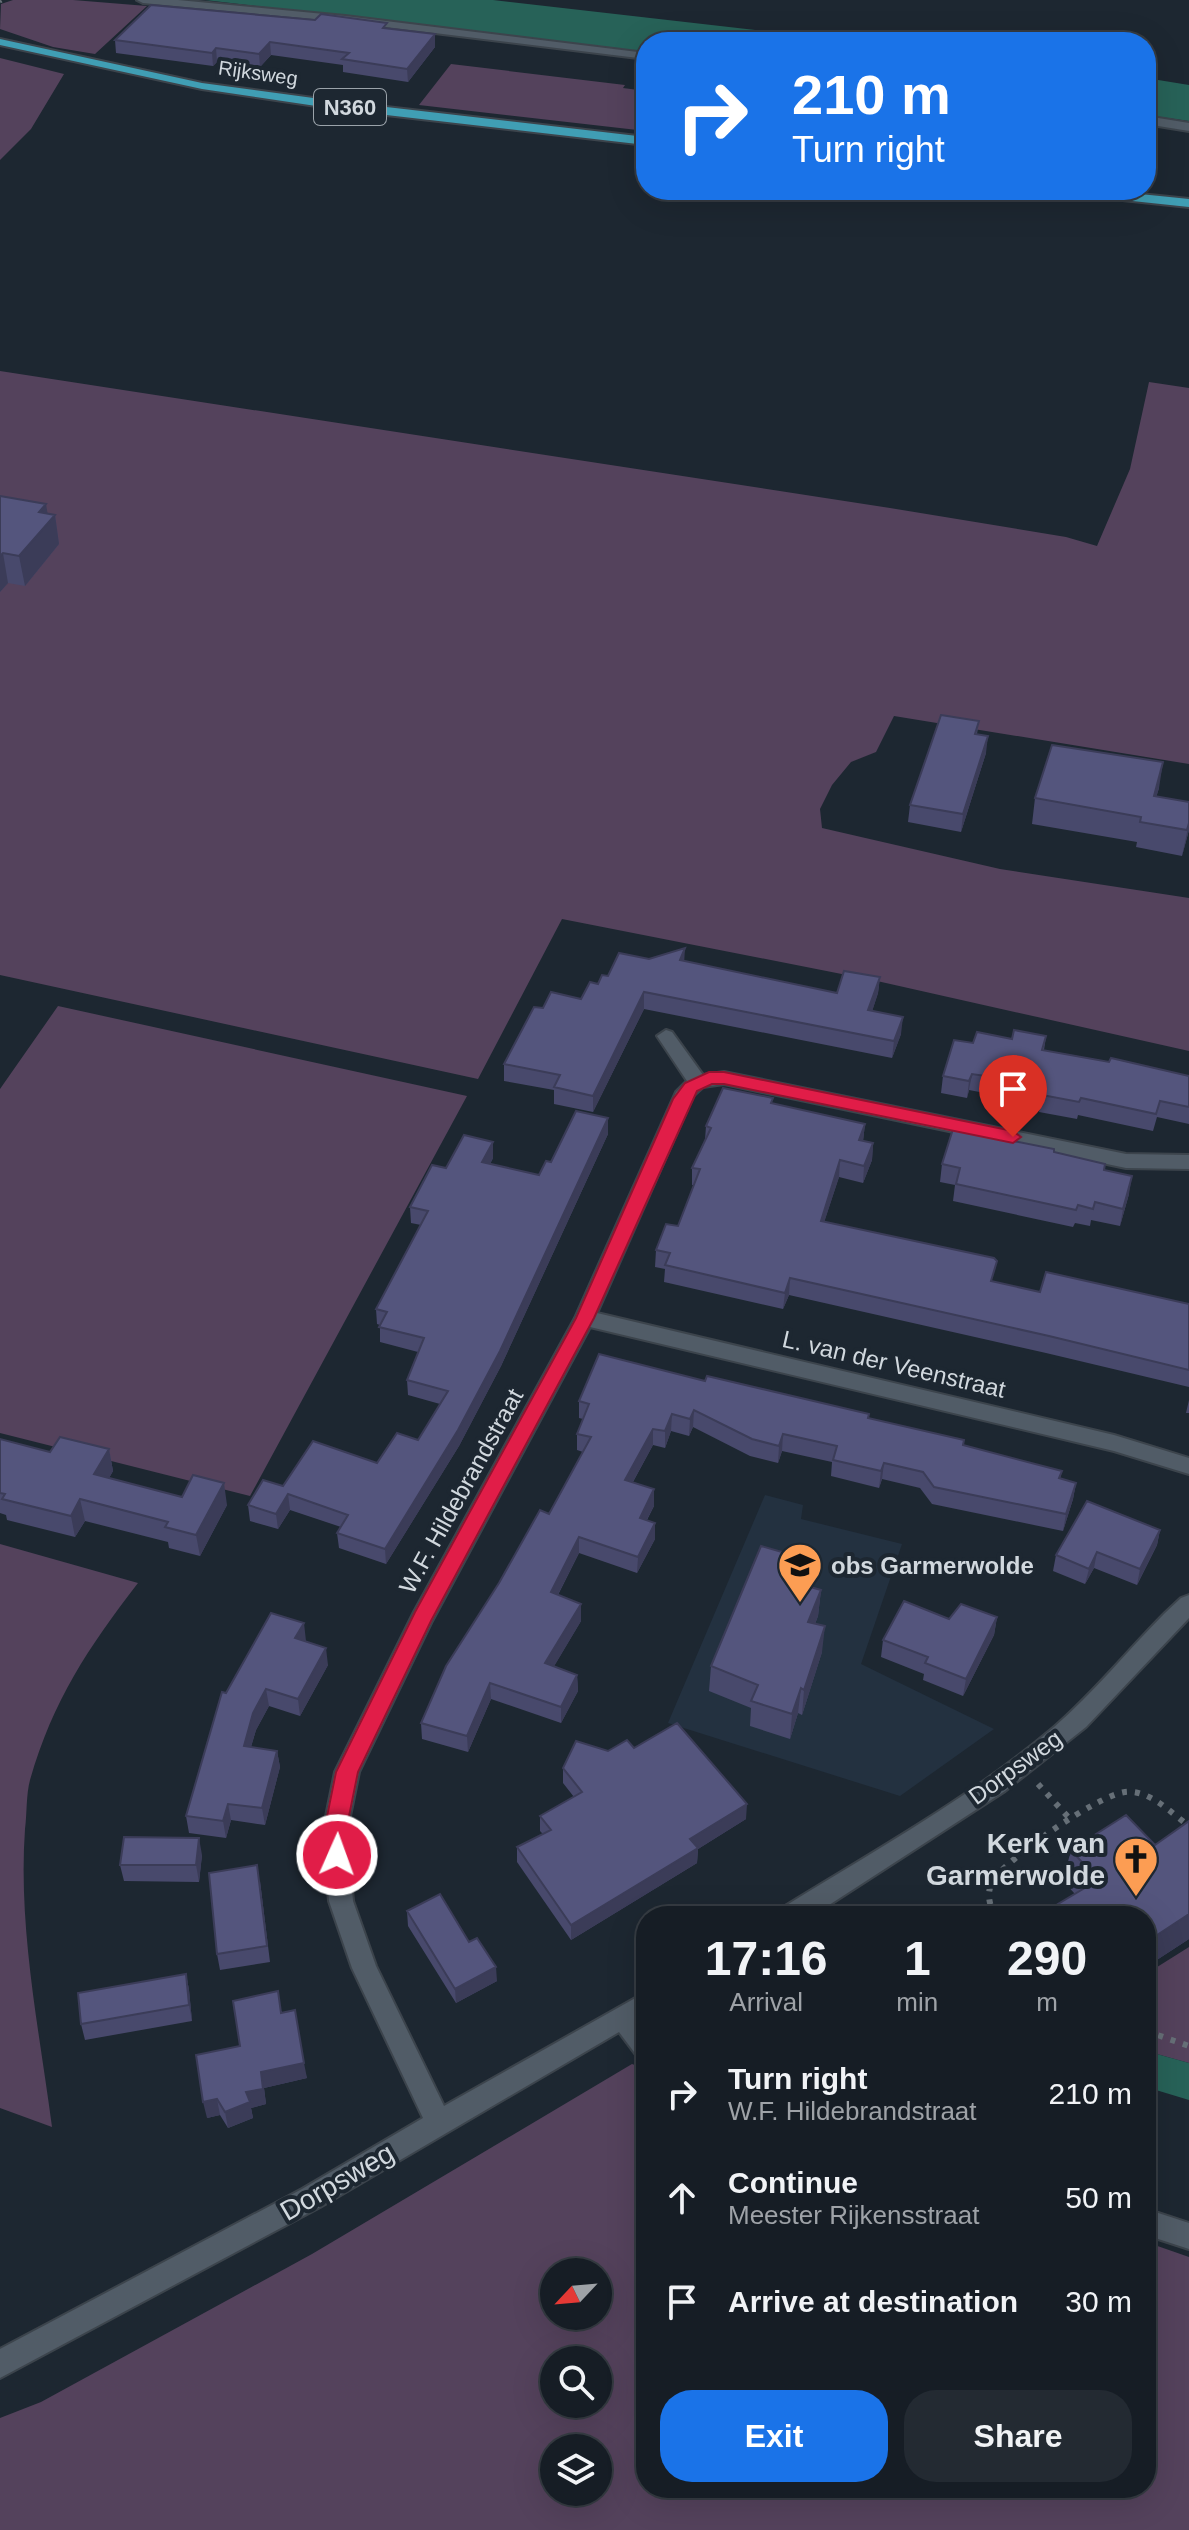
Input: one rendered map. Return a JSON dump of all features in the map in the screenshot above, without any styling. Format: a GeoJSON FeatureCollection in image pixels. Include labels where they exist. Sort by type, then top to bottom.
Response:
{"type":"FeatureCollection","features":[{"type":"Feature","properties":{"kind":"main road","name":"Rijksweg"},"geometry":{"type":"LineString","coordinates":[[0,34],[57,55]]}},
{"type":"Feature","properties":{"kind":"main road","name":"Rijksweg"},"geometry":{"type":"LineString","coordinates":[[0,42],[202,86],[343,106],[636,140]]}},
{"type":"Feature","properties":{"kind":"main road"},"geometry":{"type":"LineString","coordinates":[[1156,200],[1189,203]]}},
{"type":"Feature","properties":{"kind":"street"},"geometry":{"type":"LineString","coordinates":[[143,0],[345,19],[636,55]]}},
{"type":"Feature","properties":{"kind":"street"},"geometry":{"type":"LineString","coordinates":[[1156,122],[1189,127]]}},
{"type":"Feature","properties":{"kind":"street"},"geometry":{"type":"LineString","coordinates":[[666,1036],[698,1082],[724,1078],[1126,1161],[1189,1162]]}},
{"type":"Feature","properties":{"kind":"street","name":"W.F. Hildebrandstraat"},"geometry":{"type":"LineString","coordinates":[[439,2123],[359,1955],[341,1901],[335,1831],[347,1772],[422,1618],[585,1318],[682,1099],[698,1082]]}},
{"type":"Feature","properties":{"kind":"street","name":"L. van der Veenstraat"},"geometry":{"type":"LineString","coordinates":[[585,1318],[1114,1443],[1189,1466]]}},
{"type":"Feature","properties":{"kind":"street","name":"Dorpsweg"},"geometry":{"type":"LineString","coordinates":[[806,1906],[1021,1766],[1063,1733],[1184,1614]]}},
{"type":"Feature","properties":{"kind":"street","name":"Dorpsweg"},"geometry":{"type":"LineString","coordinates":[[12,2359],[299,2205],[636,2009]]}},
{"type":"Feature","properties":{"kind":"street"},"geometry":{"type":"LineString","coordinates":[[623,2017],[636,2035]]}},
{"type":"Feature","properties":{"kind":"street"},"geometry":{"type":"LineString","coordinates":[[1156,2225],[1189,2236]]}},
{"type":"Feature","properties":{"kind":"path"},"geometry":{"type":"LineString","coordinates":[[1021,1766],[1070,1819]]}},
{"type":"Feature","properties":{"kind":"path"},"geometry":{"type":"LineString","coordinates":[[991,1906],[989,1901],[993,1882],[1070,1819],[1116,1794],[1148,1796],[1189,1826]]}},
{"type":"Feature","properties":{"kind":"path"},"geometry":{"type":"LineString","coordinates":[[1156,2034],[1189,2046]]}},
{"type":"Feature","properties":{"kind":"shaded area"},"geometry":{"type":"Polygon","coordinates":[[[13,0],[73,0],[147,6],[95,54],[53,47],[0,29],[1,4],[13,0]]]}},
{"type":"Feature","properties":{"kind":"shaded area"},"geometry":{"type":"Polygon","coordinates":[[[205,0],[493,0],[772,32],[636,32],[636,51],[205,0]]]}},
{"type":"Feature","properties":{"kind":"shaded area"},"geometry":{"type":"Polygon","coordinates":[[[0,58],[64,74],[31,129],[0,160],[0,58]]]}},
{"type":"Feature","properties":{"kind":"shaded area"},"geometry":{"type":"Polygon","coordinates":[[[451,64],[625,85],[623,88],[636,90],[636,130],[419,105],[451,64]]]}},
{"type":"Feature","properties":{"kind":"shaded area"},"geometry":{"type":"Polygon","coordinates":[[[1156,80],[1189,85],[1189,121],[1156,116],[1156,80]]]}},
{"type":"Feature","properties":{"kind":"shaded area"},"geometry":{"type":"Polygon","coordinates":[[[0,371],[890,508],[1066,537],[1097,546],[1130,469],[1149,382],[1189,388],[1189,764],[894,716],[876,752],[851,762],[832,785],[820,809],[822,828],[1000,869],[1189,898],[1189,1051],[877,981],[562,919],[478,1079],[0,975],[0,371]]]}},
{"type":"Feature","properties":{"kind":"shaded area"},"geometry":{"type":"Polygon","coordinates":[[[58,1006],[467,1096],[250,1496],[0,1433],[0,1089],[58,1006]]]}},
{"type":"Feature","properties":{"kind":"shaded area","name":"obs Garmerwolde"},"geometry":{"type":"Polygon","coordinates":[[[765,1495],[803,1505],[801,1519],[902,1544],[861,1664],[994,1729],[900,1796],[668,1723],[765,1495]]]}},
{"type":"Feature","properties":{"kind":"shaded area"},"geometry":{"type":"Polygon","coordinates":[[[0,1544],[138,1583],[103,1630],[61,1700],[39,1751],[29,1786],[24,1903],[52,2127],[0,2108],[0,1544]]]}},
{"type":"Feature","properties":{"kind":"shaded area"},"geometry":{"type":"Polygon","coordinates":[[[1189,1947],[1189,2063],[1156,2054],[1156,1968],[1189,1947]]]}},
{"type":"Feature","properties":{"kind":"shaded area"},"geometry":{"type":"Polygon","coordinates":[[[1156,2054],[1189,2063],[1189,2100],[1156,2090],[1156,2054]]]}},
{"type":"Feature","properties":{"kind":"shaded area"},"geometry":{"type":"Polygon","coordinates":[[[632,2064],[636,2065],[636,2498],[1156,2498],[1156,2245],[1189,2257],[1189,2530],[0,2530],[0,2418],[41,2402],[312,2254],[632,2064]]]}},
{"type":"Feature","properties":{"kind":"building"},"geometry":{"type":"Polygon","coordinates":[[[151,5],[315,20],[321,14],[387,23],[383,28],[435,34],[407,69],[342,59],[349,53],[270,42],[259,54],[216,48],[212,53],[115,40],[151,5]]]}},
{"type":"Feature","properties":{"kind":"building"},"geometry":{"type":"Polygon","coordinates":[[[0,496],[46,504],[39,512],[55,515],[19,556],[3,553],[0,556],[0,496]]]}},
{"type":"Feature","properties":{"kind":"building"},"geometry":{"type":"Polygon","coordinates":[[[941,715],[979,721],[975,734],[988,736],[963,814],[910,805],[941,715]]]}},
{"type":"Feature","properties":{"kind":"building"},"geometry":{"type":"Polygon","coordinates":[[[1052,745],[1163,762],[1154,796],[1189,802],[1187,830],[1140,822],[1141,817],[1035,798],[1052,745]]]}},
{"type":"Feature","properties":{"kind":"building"},"geometry":{"type":"Polygon","coordinates":[[[685,948],[680,960],[837,993],[844,971],[880,977],[868,1010],[903,1017],[894,1041],[644,992],[593,1096],[554,1087],[560,1075],[504,1064],[534,1007],[543,1008],[551,992],[581,999],[590,982],[598,984],[602,975],[608,976],[619,953],[649,959],[685,948]]]}},
{"type":"Feature","properties":{"kind":"building"},"geometry":{"type":"Polygon","coordinates":[[[1014,1030],[1046,1036],[1042,1050],[1109,1062],[1111,1058],[1189,1076],[1189,1107],[1160,1101],[1156,1114],[1081,1098],[1079,1102],[1042,1095],[1045,1083],[994,1073],[992,1077],[972,1074],[969,1081],[943,1076],[954,1040],[973,1043],[977,1032],[1012,1039],[1014,1030]]]}},
{"type":"Feature","properties":{"kind":"building"},"geometry":{"type":"Polygon","coordinates":[[[723,1088],[773,1098],[771,1103],[865,1124],[859,1140],[873,1143],[864,1166],[840,1160],[821,1221],[994,1258],[997,1261],[991,1281],[1040,1292],[1046,1272],[1189,1304],[1189,1370],[790,1278],[785,1293],[665,1265],[670,1253],[656,1250],[666,1224],[678,1226],[700,1169],[692,1168],[711,1128],[706,1126],[723,1088]]]}},
{"type":"Feature","properties":{"kind":"building"},"geometry":{"type":"Polygon","coordinates":[[[576,1111],[608,1118],[500,1351],[458,1430],[385,1549],[337,1533],[348,1515],[288,1494],[276,1514],[248,1505],[263,1480],[283,1486],[313,1441],[377,1463],[397,1433],[418,1440],[448,1391],[407,1380],[424,1338],[379,1327],[387,1312],[376,1309],[428,1211],[410,1207],[432,1165],[446,1168],[464,1135],[493,1142],[482,1162],[539,1175],[546,1161],[551,1162],[576,1111]]]}},
{"type":"Feature","properties":{"kind":"building"},"geometry":{"type":"Polygon","coordinates":[[[953,1129],[1054,1149],[1054,1152],[1105,1164],[1104,1170],[1132,1176],[1123,1209],[1095,1202],[1093,1209],[1078,1205],[1076,1210],[956,1184],[960,1168],[942,1164],[953,1129]]]}},
{"type":"Feature","properties":{"kind":"building"},"geometry":{"type":"Polygon","coordinates":[[[599,1354],[705,1381],[707,1376],[869,1414],[868,1418],[964,1440],[963,1445],[1062,1471],[1059,1478],[1076,1483],[1066,1514],[934,1487],[923,1472],[884,1463],[881,1471],[833,1460],[837,1446],[783,1434],[779,1446],[752,1439],[694,1410],[690,1419],[672,1414],[665,1431],[653,1429],[625,1480],[654,1489],[640,1518],[655,1523],[638,1557],[579,1537],[551,1592],[581,1604],[545,1663],[577,1675],[561,1707],[490,1683],[467,1736],[421,1723],[446,1666],[499,1583],[540,1510],[549,1514],[591,1437],[577,1434],[589,1404],[579,1401],[599,1354]]]}},
{"type":"Feature","properties":{"kind":"building"},"geometry":{"type":"Polygon","coordinates":[[[60,1437],[109,1449],[94,1474],[182,1497],[193,1475],[224,1483],[196,1535],[165,1527],[168,1522],[80,1499],[71,1516],[2,1499],[5,1494],[0,1493],[0,1439],[50,1452],[60,1437]]]}},
{"type":"Feature","properties":{"kind":"building"},"geometry":{"type":"Polygon","coordinates":[[[1087,1501],[1160,1530],[1140,1569],[1097,1552],[1089,1569],[1056,1555],[1087,1501]]]}},
{"type":"Feature","properties":{"kind":"building"},"geometry":{"type":"Polygon","coordinates":[[[761,1546],[806,1559],[796,1583],[821,1590],[808,1622],[825,1626],[804,1690],[801,1688],[792,1714],[751,1701],[758,1685],[711,1666],[761,1546]]]}},
{"type":"Feature","properties":{"kind":"building"},"geometry":{"type":"Polygon","coordinates":[[[904,1601],[949,1619],[961,1604],[997,1617],[966,1679],[925,1663],[928,1657],[883,1640],[904,1601]]]}},
{"type":"Feature","properties":{"kind":"building"},"geometry":{"type":"Polygon","coordinates":[[[271,1613],[304,1623],[295,1638],[326,1648],[298,1699],[266,1689],[253,1713],[244,1746],[277,1751],[262,1808],[228,1804],[223,1821],[186,1816],[222,1692],[226,1693],[271,1613]]]}},
{"type":"Feature","properties":{"kind":"building"},"geometry":{"type":"Polygon","coordinates":[[[677,1723],[747,1804],[690,1839],[698,1848],[571,1925],[517,1847],[551,1830],[540,1816],[582,1792],[563,1768],[576,1741],[608,1751],[627,1740],[634,1748],[677,1723]]]}},
{"type":"Feature","properties":{"kind":"building"},"geometry":{"type":"Polygon","coordinates":[[[1126,1815],[1155,1845],[1189,1821],[1189,1914],[1156,1936],[1156,1906],[1060,1906],[1058,1904],[1098,1880],[1071,1850],[1126,1815]]]}},
{"type":"Feature","properties":{"kind":"building"},"geometry":{"type":"Polygon","coordinates":[[[124,1837],[199,1838],[196,1865],[120,1865],[124,1837]]]}},
{"type":"Feature","properties":{"kind":"building"},"geometry":{"type":"Polygon","coordinates":[[[257,1865],[267,1946],[217,1954],[209,1873],[257,1865]]]}},
{"type":"Feature","properties":{"kind":"building"},"geometry":{"type":"Polygon","coordinates":[[[440,1894],[469,1942],[477,1938],[496,1967],[455,1989],[407,1911],[440,1894]]]}},
{"type":"Feature","properties":{"kind":"building"},"geometry":{"type":"Polygon","coordinates":[[[186,1974],[189,2005],[81,2024],[78,1993],[186,1974]]]}},
{"type":"Feature","properties":{"kind":"building"},"geometry":{"type":"Polygon","coordinates":[[[278,1991],[281,2013],[295,2010],[304,2063],[261,2072],[263,2089],[246,2092],[250,2102],[225,2112],[217,2099],[203,2102],[196,2055],[240,2046],[233,2001],[278,1991]]]}},
{"type":"Feature","properties":{"kind":"place","name":"obs Garmerwolde"},"geometry":{"type":"Point","coordinates":[800,1604]}},
{"type":"Feature","properties":{"kind":"place","name":"Kerk van Garmerwolde"},"geometry":{"type":"Point","coordinates":[1136,1898]}},
{"type":"Feature","properties":{"kind":"route"},"geometry":{"type":"LineString","coordinates":[[337,1855],[335,1831],[347,1772],[422,1618],[585,1318],[685,1092],[709,1078],[746,1081],[1013,1137]]}}]}
